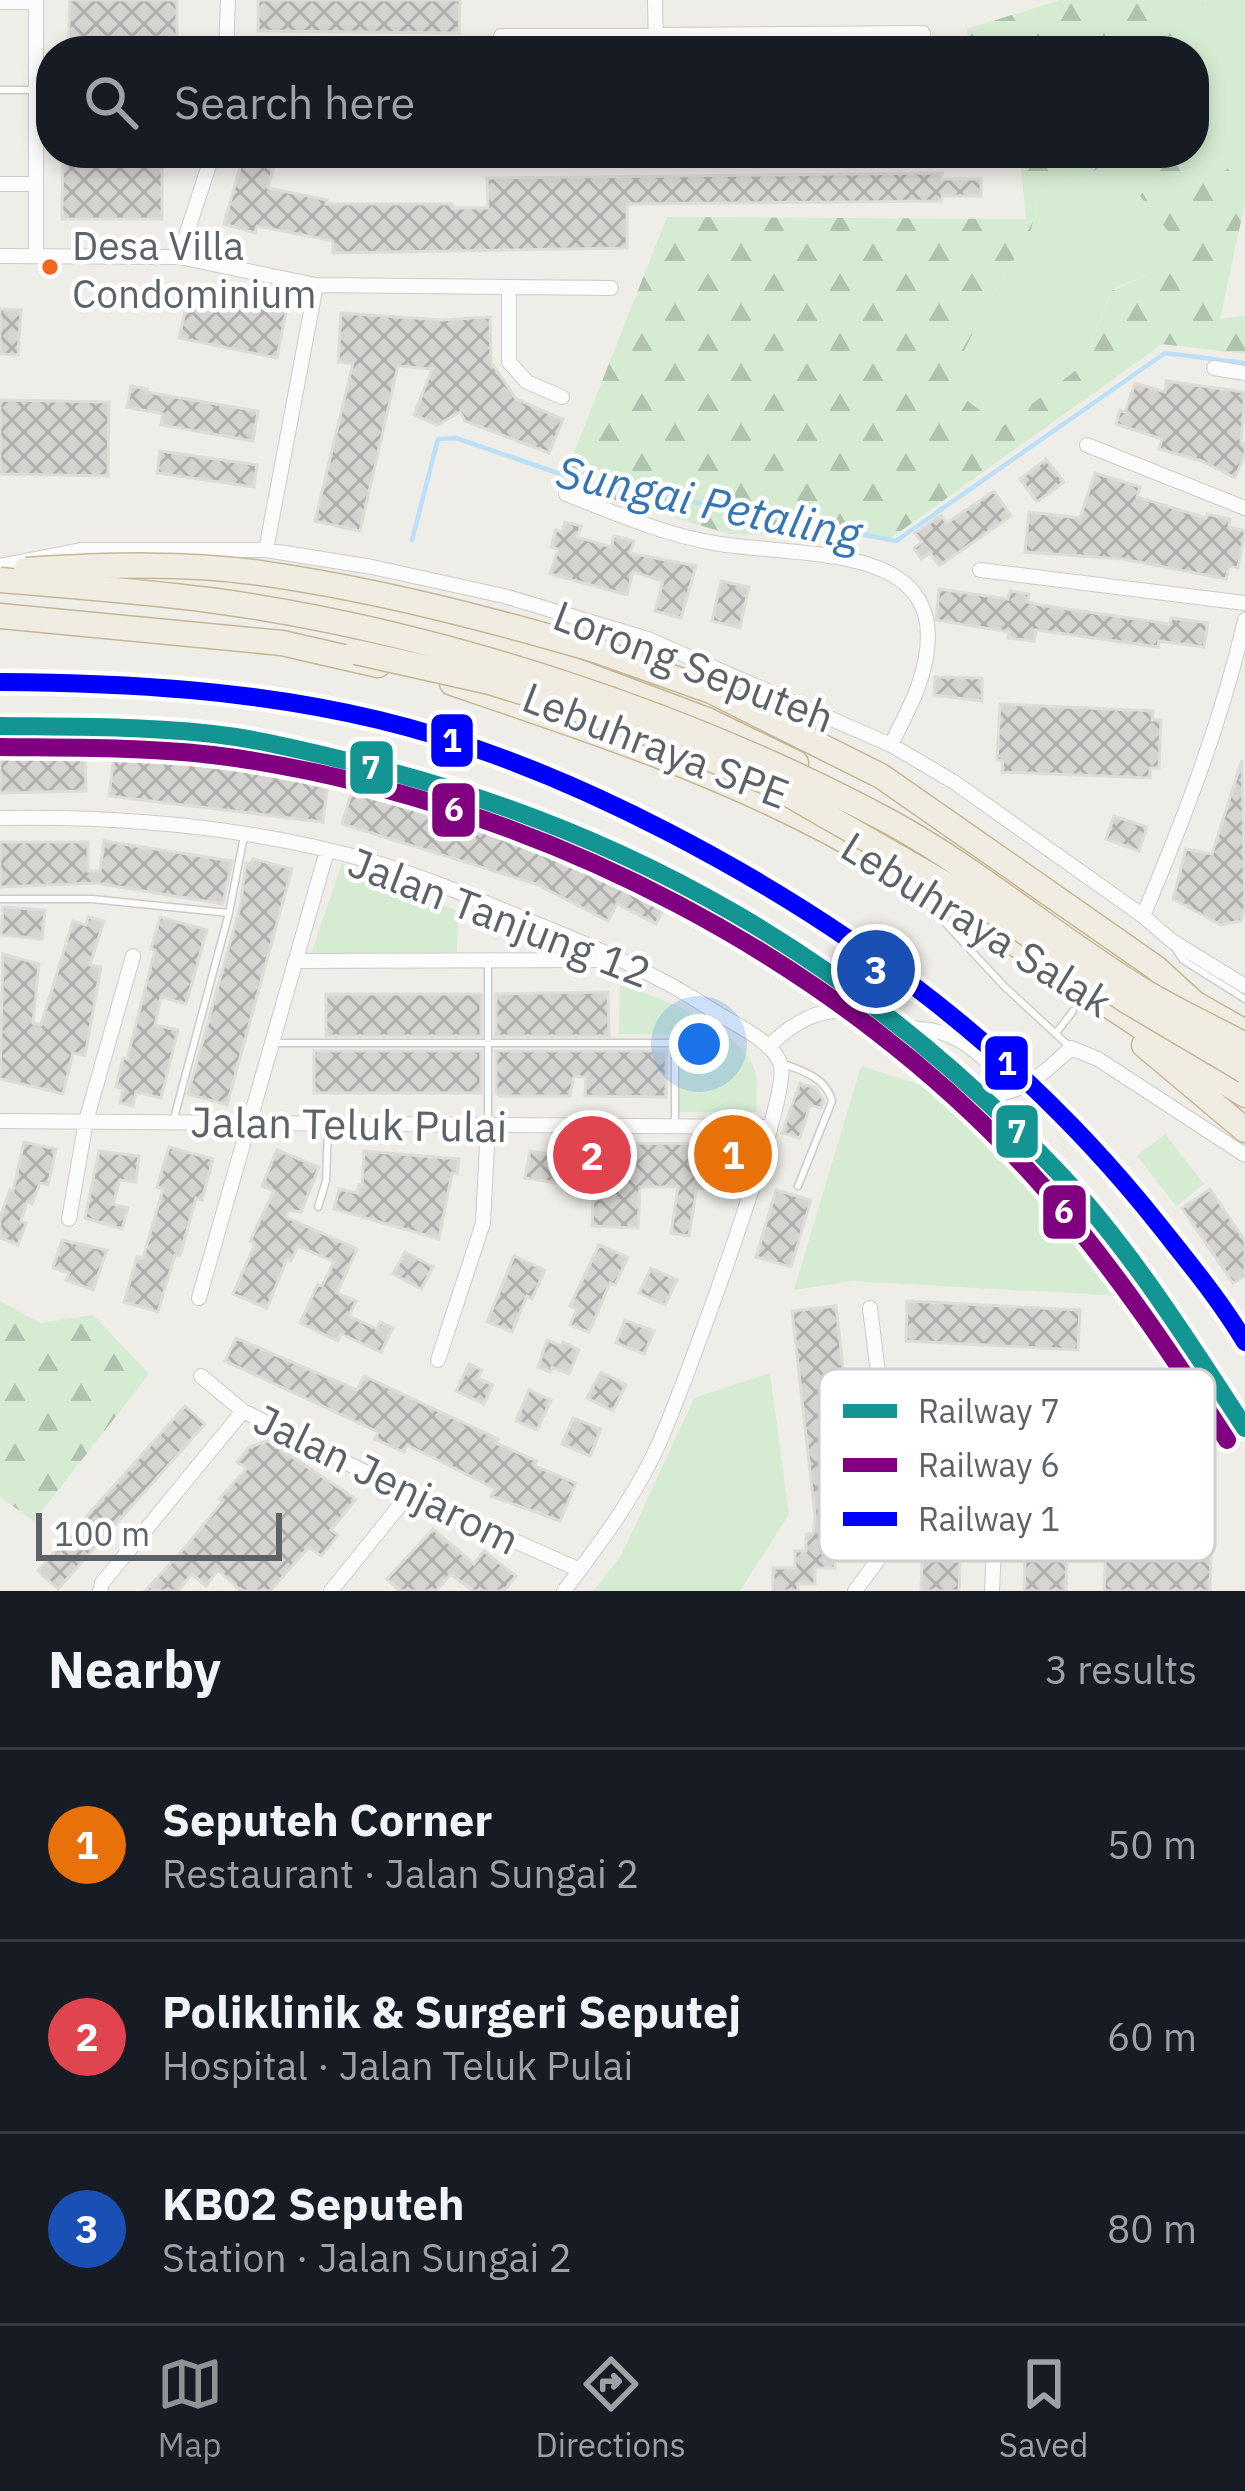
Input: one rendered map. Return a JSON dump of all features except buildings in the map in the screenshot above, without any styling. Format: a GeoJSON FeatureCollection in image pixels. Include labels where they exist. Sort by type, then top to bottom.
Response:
{"type":"FeatureCollection","features":[{"type":"Feature","properties":{"kind":"highway"},"geometry":{"type":"LineString","coordinates":[[0,572],[106,565],[265,574],[472,614],[711,691],[881,776],[1156,968],[1192,1001]]}},
{"type":"Feature","properties":{"kind":"highway","name":"Lebuhraya Salak"},"geometry":{"type":"LineString","coordinates":[[0,572],[267,595],[539,657],[707,720],[855,791],[1010,886],[1122,966]]}},
{"type":"Feature","properties":{"kind":"highway","name":"Lebuhraya SPE"},"geometry":{"type":"LineString","coordinates":[[0,572],[212,600],[357,629],[497,662],[638,710],[778,768],[892,823],[1141,990],[1245,1045]]}},
{"type":"Feature","properties":{"kind":"highway","name":"Lebuhraya SPE"},"geometry":{"type":"LineString","coordinates":[[0,606],[208,625],[349,650],[490,682],[633,727],[769,783],[1004,918],[1245,1071]]}},
{"type":"Feature","properties":{"kind":"highway","name":"Lebuhraya Salak"},"geometry":{"type":"LineString","coordinates":[[0,616],[282,643],[444,680],[634,744],[824,830],[981,919],[1245,1095]]}},
{"type":"Feature","properties":{"kind":"highway"},"geometry":{"type":"LineString","coordinates":[[539,657],[711,691]]}},
{"type":"Feature","properties":{"kind":"highway"},"geometry":{"type":"LineString","coordinates":[[1122,966],[1245,1032]]}},
{"type":"Feature","properties":{"kind":"highway"},"geometry":{"type":"LineString","coordinates":[[1122,966],[1245,1059]]}},
{"type":"Feature","properties":{"kind":"highway"},"geometry":{"type":"LineString","coordinates":[[1050,967],[1245,1130]]}},
{"type":"Feature","properties":{"kind":"street"},"geometry":{"type":"LineString","coordinates":[[227,36],[228,0]]}},
{"type":"Feature","properties":{"kind":"street"},"geometry":{"type":"LineString","coordinates":[[655,0],[656,36]]}},
{"type":"Feature","properties":{"kind":"street"},"geometry":{"type":"LineString","coordinates":[[0,2],[36,1],[36,255]]}},
{"type":"Feature","properties":{"kind":"street"},"geometry":{"type":"LineString","coordinates":[[850,36],[923,33]]}},
{"type":"Feature","properties":{"kind":"street"},"geometry":{"type":"LineString","coordinates":[[179,257],[208,168]]}},
{"type":"Feature","properties":{"kind":"street"},"geometry":{"type":"LineString","coordinates":[[0,184],[36,184]]}},
{"type":"Feature","properties":{"kind":"street"},"geometry":{"type":"LineString","coordinates":[[0,256],[179,257],[316,284],[611,288]]}},
{"type":"Feature","properties":{"kind":"street"},"geometry":{"type":"LineString","coordinates":[[266,550],[316,284]]}},
{"type":"Feature","properties":{"kind":"street"},"geometry":{"type":"LineString","coordinates":[[509,288],[509,362],[527,382],[562,397]]}},
{"type":"Feature","properties":{"kind":"street"},"geometry":{"type":"LineString","coordinates":[[1214,368],[1245,374]]}},
{"type":"Feature","properties":{"kind":"street"},"geometry":{"type":"LineString","coordinates":[[1087,445],[1245,508]]}},
{"type":"Feature","properties":{"kind":"street"},"geometry":{"type":"LineString","coordinates":[[566,494],[661,531],[857,560],[891,570],[914,589],[925,609],[927,634],[919,684],[891,745]]}},
{"type":"Feature","properties":{"kind":"street","name":"Lorong Seputeh"},"geometry":{"type":"LineString","coordinates":[[0,572],[81,550],[266,550],[504,596],[648,639],[891,745],[954,782],[1138,922],[1245,986]]}},
{"type":"Feature","properties":{"kind":"street"},"geometry":{"type":"LineString","coordinates":[[980,570],[1245,603]]}},
{"type":"Feature","properties":{"kind":"street"},"geometry":{"type":"LineString","coordinates":[[1138,922],[1190,806],[1245,620]]}},
{"type":"Feature","properties":{"kind":"street","name":"Jalan Tanjung 12"},"geometry":{"type":"LineString","coordinates":[[0,818],[125,819],[244,836],[372,862],[471,897],[673,985],[768,1047],[781,1062]]}},
{"type":"Feature","properties":{"kind":"street"},"geometry":{"type":"LineString","coordinates":[[199,1298],[328,851]]}},
{"type":"Feature","properties":{"kind":"street"},"geometry":{"type":"LineString","coordinates":[[70,1219],[86,1121],[133,956]]}},
{"type":"Feature","properties":{"kind":"street"},"geometry":{"type":"LineString","coordinates":[[295,961],[616,960]]}},
{"type":"Feature","properties":{"kind":"street"},"geometry":{"type":"LineString","coordinates":[[768,1047],[791,1025],[823,1012],[861,1018],[889,1029],[969,1090],[1003,1094],[1029,1082],[1071,1048],[1098,1060],[1245,1155]]}},
{"type":"Feature","properties":{"kind":"street"},"geometry":{"type":"LineString","coordinates":[[889,1029],[946,1031],[1016,1088]]}},
{"type":"Feature","properties":{"kind":"street"},"geometry":{"type":"LineString","coordinates":[[564,1591],[620,1517],[678,1400],[770,1127],[781,1062]]}},
{"type":"Feature","properties":{"kind":"street","name":"Jalan Teluk Pulai"},"geometry":{"type":"LineString","coordinates":[[0,1120],[770,1127]]}},
{"type":"Feature","properties":{"kind":"street"},"geometry":{"type":"LineString","coordinates":[[438,1360],[483,1223],[488,1125]]}},
{"type":"Feature","properties":{"kind":"street"},"geometry":{"type":"LineString","coordinates":[[870,1308],[878,1369]]}},
{"type":"Feature","properties":{"kind":"street","name":"Jalan Jenjarom"},"geometry":{"type":"LineString","coordinates":[[201,1376],[243,1411],[580,1570]]}},
{"type":"Feature","properties":{"kind":"street"},"geometry":{"type":"LineString","coordinates":[[100,1591],[243,1411]]}},
{"type":"Feature","properties":{"kind":"street"},"geometry":{"type":"LineString","coordinates":[[331,1591],[409,1493]]}},
{"type":"Feature","properties":{"kind":"street"},"geometry":{"type":"LineString","coordinates":[[855,1591],[877,1561]]}},
{"type":"Feature","properties":{"kind":"street"},"geometry":{"type":"LineString","coordinates":[[992,1591],[993,1561]]}},
{"type":"Feature","properties":{"kind":"lane"},"geometry":{"type":"LineString","coordinates":[[0,90],[36,90]]}},
{"type":"Feature","properties":{"kind":"lane"},"geometry":{"type":"LineString","coordinates":[[173,1122],[229,913],[244,836]]}},
{"type":"Feature","properties":{"kind":"lane"},"geometry":{"type":"LineString","coordinates":[[896,871],[1005,987],[1071,1048]]}},
{"type":"Feature","properties":{"kind":"lane"},"geometry":{"type":"LineString","coordinates":[[0,899],[92,899],[229,913]]}},
{"type":"Feature","properties":{"kind":"lane"},"geometry":{"type":"LineString","coordinates":[[1172,941],[1174,952],[1183,960],[1245,999]]}},
{"type":"Feature","properties":{"kind":"lane"},"geometry":{"type":"LineString","coordinates":[[488,961],[488,1125]]}},
{"type":"Feature","properties":{"kind":"lane"},"geometry":{"type":"LineString","coordinates":[[1056,1033],[1072,1011]]}},
{"type":"Feature","properties":{"kind":"lane"},"geometry":{"type":"LineString","coordinates":[[272,1042],[675,1043],[675,1126]]}},
{"type":"Feature","properties":{"kind":"lane"},"geometry":{"type":"LineString","coordinates":[[781,1062],[809,1072],[830,1091],[832,1101],[798,1186]]}},
{"type":"Feature","properties":{"kind":"lane"},"geometry":{"type":"LineString","coordinates":[[318,1207],[326,1181],[328,1123]]}},
{"type":"Feature","properties":{"kind":"green space"},"geometry":{"type":"Polygon","coordinates":[[[1060,0],[1207,0],[1178,26],[1177,36],[967,36],[967,29],[1060,0]]]}},
{"type":"Feature","properties":{"kind":"green space"},"geometry":{"type":"Polygon","coordinates":[[[1207,0],[1245,0],[1245,184],[1209,152],[1209,36],[1176,36],[1177,26],[1207,0]]]}},
{"type":"Feature","properties":{"kind":"green space"},"geometry":{"type":"Polygon","coordinates":[[[1209,152],[1245,184],[1220,319],[1245,316],[1245,354],[1162,344],[891,538],[729,534],[592,493],[569,465],[667,217],[1026,219],[1021,168],[1099,168],[1040,191],[1031,230],[947,385],[1002,427],[1084,364],[1111,291],[1151,273],[1194,264],[1140,196],[1162,168],[1209,168],[1209,152]]]}},
{"type":"Feature","properties":{"kind":"green space"},"geometry":{"type":"Polygon","coordinates":[[[1099,168],[1162,168],[1140,196],[1195,264],[1151,273],[1111,290],[1084,364],[1002,427],[947,385],[1031,230],[1040,191],[1099,168]]]}},
{"type":"Feature","properties":{"kind":"green space"},"geometry":{"type":"Polygon","coordinates":[[[342,863],[458,911],[457,952],[310,957],[342,863]]]}},
{"type":"Feature","properties":{"kind":"green space"},"geometry":{"type":"Polygon","coordinates":[[[620,983],[693,1014],[741,1048],[754,1069],[757,1112],[677,1112],[679,1035],[619,1034],[620,983]]]}},
{"type":"Feature","properties":{"kind":"green space"},"geometry":{"type":"Polygon","coordinates":[[[861,1066],[984,1105],[1101,1237],[1142,1297],[853,1281],[794,1290],[861,1066]]]}},
{"type":"Feature","properties":{"kind":"green space"},"geometry":{"type":"Polygon","coordinates":[[[1165,1134],[1204,1184],[1176,1206],[1137,1156],[1165,1134]]]}},
{"type":"Feature","properties":{"kind":"green space"},"geometry":{"type":"Polygon","coordinates":[[[0,1301],[40,1323],[93,1315],[149,1374],[34,1521],[0,1497],[0,1301]]]}},
{"type":"Feature","properties":{"kind":"green space"},"geometry":{"type":"Polygon","coordinates":[[[770,1373],[789,1514],[740,1591],[593,1591],[621,1556],[694,1398],[770,1373]]]}},
{"type":"Feature","properties":{"kind":"waterway","name":"Sungai Petaling"},"geometry":{"type":"LineString","coordinates":[[412,540],[438,439],[456,438],[578,480],[896,541],[1165,353],[1245,363]]}},
{"type":"Feature","properties":{"kind":"rail line","name":"1"},"geometry":{"type":"LineString","coordinates":[[0,682],[191,690],[379,720],[526,767],[666,831],[737,869],[871,955],[995,1052],[1107,1164],[1193,1268],[1245,1342]]}},
{"type":"Feature","properties":{"kind":"rail line","name":"7"},"geometry":{"type":"LineString","coordinates":[[0,726],[207,733],[265,742],[454,790],[646,866],[821,968],[982,1096],[1084,1201],[1206,1369]]}},
{"type":"Feature","properties":{"kind":"rail line","name":"6"},"geometry":{"type":"LineString","coordinates":[[0,747],[207,754],[349,780],[462,812],[572,854],[678,905],[781,964],[877,1032],[966,1107],[1046,1190],[1180,1369]]}},
{"type":"Feature","properties":{"kind":"rail line","name":"7"},"geometry":{"type":"LineString","coordinates":[[1215,1383],[1245,1428]]}},
{"type":"Feature","properties":{"kind":"rail line","name":"6"},"geometry":{"type":"LineString","coordinates":[[1215,1422],[1227,1440]]}},
{"type":"Feature","properties":{"kind":"place","name":"Desa Villa Condominium"},"geometry":{"type":"Point","coordinates":[50,267]}},
{"type":"Feature","properties":{"kind":"place","name":"KB02 Seputeh"},"geometry":{"type":"Point","coordinates":[876,969]}},
{"type":"Feature","properties":{"kind":"place","name":"Seputeh Corner"},"geometry":{"type":"Point","coordinates":[733,1154]}},
{"type":"Feature","properties":{"kind":"place","name":"Poliklinik & Surgeri Seputej"},"geometry":{"type":"Point","coordinates":[592,1155]}}]}
